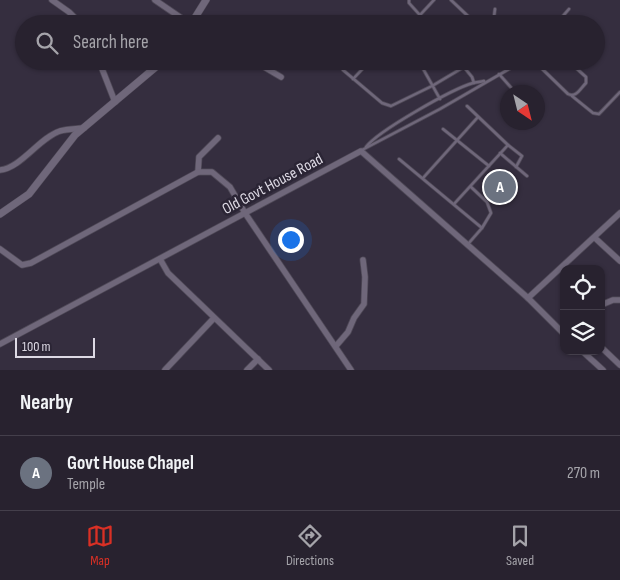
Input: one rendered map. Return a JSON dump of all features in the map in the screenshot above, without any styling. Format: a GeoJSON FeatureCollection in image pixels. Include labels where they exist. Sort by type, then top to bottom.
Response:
{"type":"FeatureCollection","features":[{"type":"Feature","properties":{"kind":"street"},"geometry":{"type":"LineString","coordinates":[[52,0],[72,15]]}},
{"type":"Feature","properties":{"kind":"street"},"geometry":{"type":"LineString","coordinates":[[155,0],[177,15]]}},
{"type":"Feature","properties":{"kind":"street"},"geometry":{"type":"LineString","coordinates":[[196,15],[206,0]]}},
{"type":"Feature","properties":{"kind":"street"},"geometry":{"type":"LineString","coordinates":[[103,70],[115,102]]}},
{"type":"Feature","properties":{"kind":"street"},"geometry":{"type":"LineString","coordinates":[[0,214],[29,194],[71,140],[152,70]]}},
{"type":"Feature","properties":{"kind":"street"},"geometry":{"type":"LineString","coordinates":[[269,70],[281,77]]}},
{"type":"Feature","properties":{"kind":"street"},"geometry":{"type":"LineString","coordinates":[[0,170],[10,168],[39,144],[60,131],[84,128]]}},
{"type":"Feature","properties":{"kind":"street"},"geometry":{"type":"LineString","coordinates":[[198,172],[199,156],[218,138]]}},
{"type":"Feature","properties":{"kind":"street"},"geometry":{"type":"LineString","coordinates":[[363,150],[560,329]]}},
{"type":"Feature","properties":{"kind":"street","name":"Old Govt House Road"},"geometry":{"type":"LineString","coordinates":[[0,344],[363,150]]}},
{"type":"Feature","properties":{"kind":"street"},"geometry":{"type":"LineString","coordinates":[[0,249],[22,265],[31,263],[198,172],[212,172],[230,187],[245,213],[351,370]]}},
{"type":"Feature","properties":{"kind":"street"},"geometry":{"type":"LineString","coordinates":[[528,298],[620,213]]}},
{"type":"Feature","properties":{"kind":"street"},"geometry":{"type":"LineString","coordinates":[[595,238],[620,261]]}},
{"type":"Feature","properties":{"kind":"street"},"geometry":{"type":"LineString","coordinates":[[160,259],[168,273],[269,370]]}},
{"type":"Feature","properties":{"kind":"street"},"geometry":{"type":"LineString","coordinates":[[336,346],[348,332],[354,318],[364,304],[365,277],[363,260]]}},
{"type":"Feature","properties":{"kind":"street"},"geometry":{"type":"LineString","coordinates":[[605,303],[613,300],[620,300]]}},
{"type":"Feature","properties":{"kind":"street"},"geometry":{"type":"LineString","coordinates":[[165,370],[214,318]]}},
{"type":"Feature","properties":{"kind":"street"},"geometry":{"type":"LineString","coordinates":[[605,351],[620,365]]}},
{"type":"Feature","properties":{"kind":"street"},"geometry":{"type":"LineString","coordinates":[[586,355],[602,370]]}},
{"type":"Feature","properties":{"kind":"street"},"geometry":{"type":"LineString","coordinates":[[248,370],[258,359]]}},
{"type":"Feature","properties":{"kind":"lane"},"geometry":{"type":"LineString","coordinates":[[409,0],[409,3],[420,14],[434,0]]}},
{"type":"Feature","properties":{"kind":"lane"},"geometry":{"type":"LineString","coordinates":[[451,0],[467,15]]}},
{"type":"Feature","properties":{"kind":"lane"},"geometry":{"type":"LineString","coordinates":[[494,15],[495,8]]}},
{"type":"Feature","properties":{"kind":"lane"},"geometry":{"type":"LineString","coordinates":[[564,15],[569,9]]}},
{"type":"Feature","properties":{"kind":"lane"},"geometry":{"type":"LineString","coordinates":[[343,70],[382,103],[391,106],[432,86],[459,70]]}},
{"type":"Feature","properties":{"kind":"lane"},"geometry":{"type":"LineString","coordinates":[[353,79],[362,70]]}},
{"type":"Feature","properties":{"kind":"lane"},"geometry":{"type":"LineString","coordinates":[[424,70],[440,100]]}},
{"type":"Feature","properties":{"kind":"lane"},"geometry":{"type":"LineString","coordinates":[[466,70],[474,83]]}},
{"type":"Feature","properties":{"kind":"lane"},"geometry":{"type":"LineString","coordinates":[[363,150],[432,114],[507,70]]}},
{"type":"Feature","properties":{"kind":"lane"},"geometry":{"type":"LineString","coordinates":[[543,70],[568,94],[593,114],[599,114],[620,92]]}},
{"type":"Feature","properties":{"kind":"lane"},"geometry":{"type":"LineString","coordinates":[[572,96],[576,95],[586,83],[586,77],[578,70]]}},
{"type":"Feature","properties":{"kind":"lane"},"geometry":{"type":"LineString","coordinates":[[499,74],[509,85]]}},
{"type":"Feature","properties":{"kind":"lane"},"geometry":{"type":"LineString","coordinates":[[363,150],[381,133],[428,106],[474,83],[488,81]]}},
{"type":"Feature","properties":{"kind":"lane"},"geometry":{"type":"LineString","coordinates":[[428,106],[432,114]]}},
{"type":"Feature","properties":{"kind":"lane"},"geometry":{"type":"LineString","coordinates":[[467,106],[522,156],[516,166]]}},
{"type":"Feature","properties":{"kind":"lane"},"geometry":{"type":"LineString","coordinates":[[423,178],[478,117]]}},
{"type":"Feature","properties":{"kind":"lane"},"geometry":{"type":"LineString","coordinates":[[443,129],[489,166]]}},
{"type":"Feature","properties":{"kind":"lane"},"geometry":{"type":"LineString","coordinates":[[454,204],[508,145]]}},
{"type":"Feature","properties":{"kind":"lane"},"geometry":{"type":"LineString","coordinates":[[500,153],[527,176]]}},
{"type":"Feature","properties":{"kind":"lane"},"geometry":{"type":"LineString","coordinates":[[399,159],[482,228]]}},
{"type":"Feature","properties":{"kind":"lane"},"geometry":{"type":"LineString","coordinates":[[468,244],[482,228],[491,213],[487,202],[471,187]]}},
{"type":"Feature","properties":{"kind":"place","name":"Govt House Chapel"},"geometry":{"type":"Point","coordinates":[500,187]}}]}
